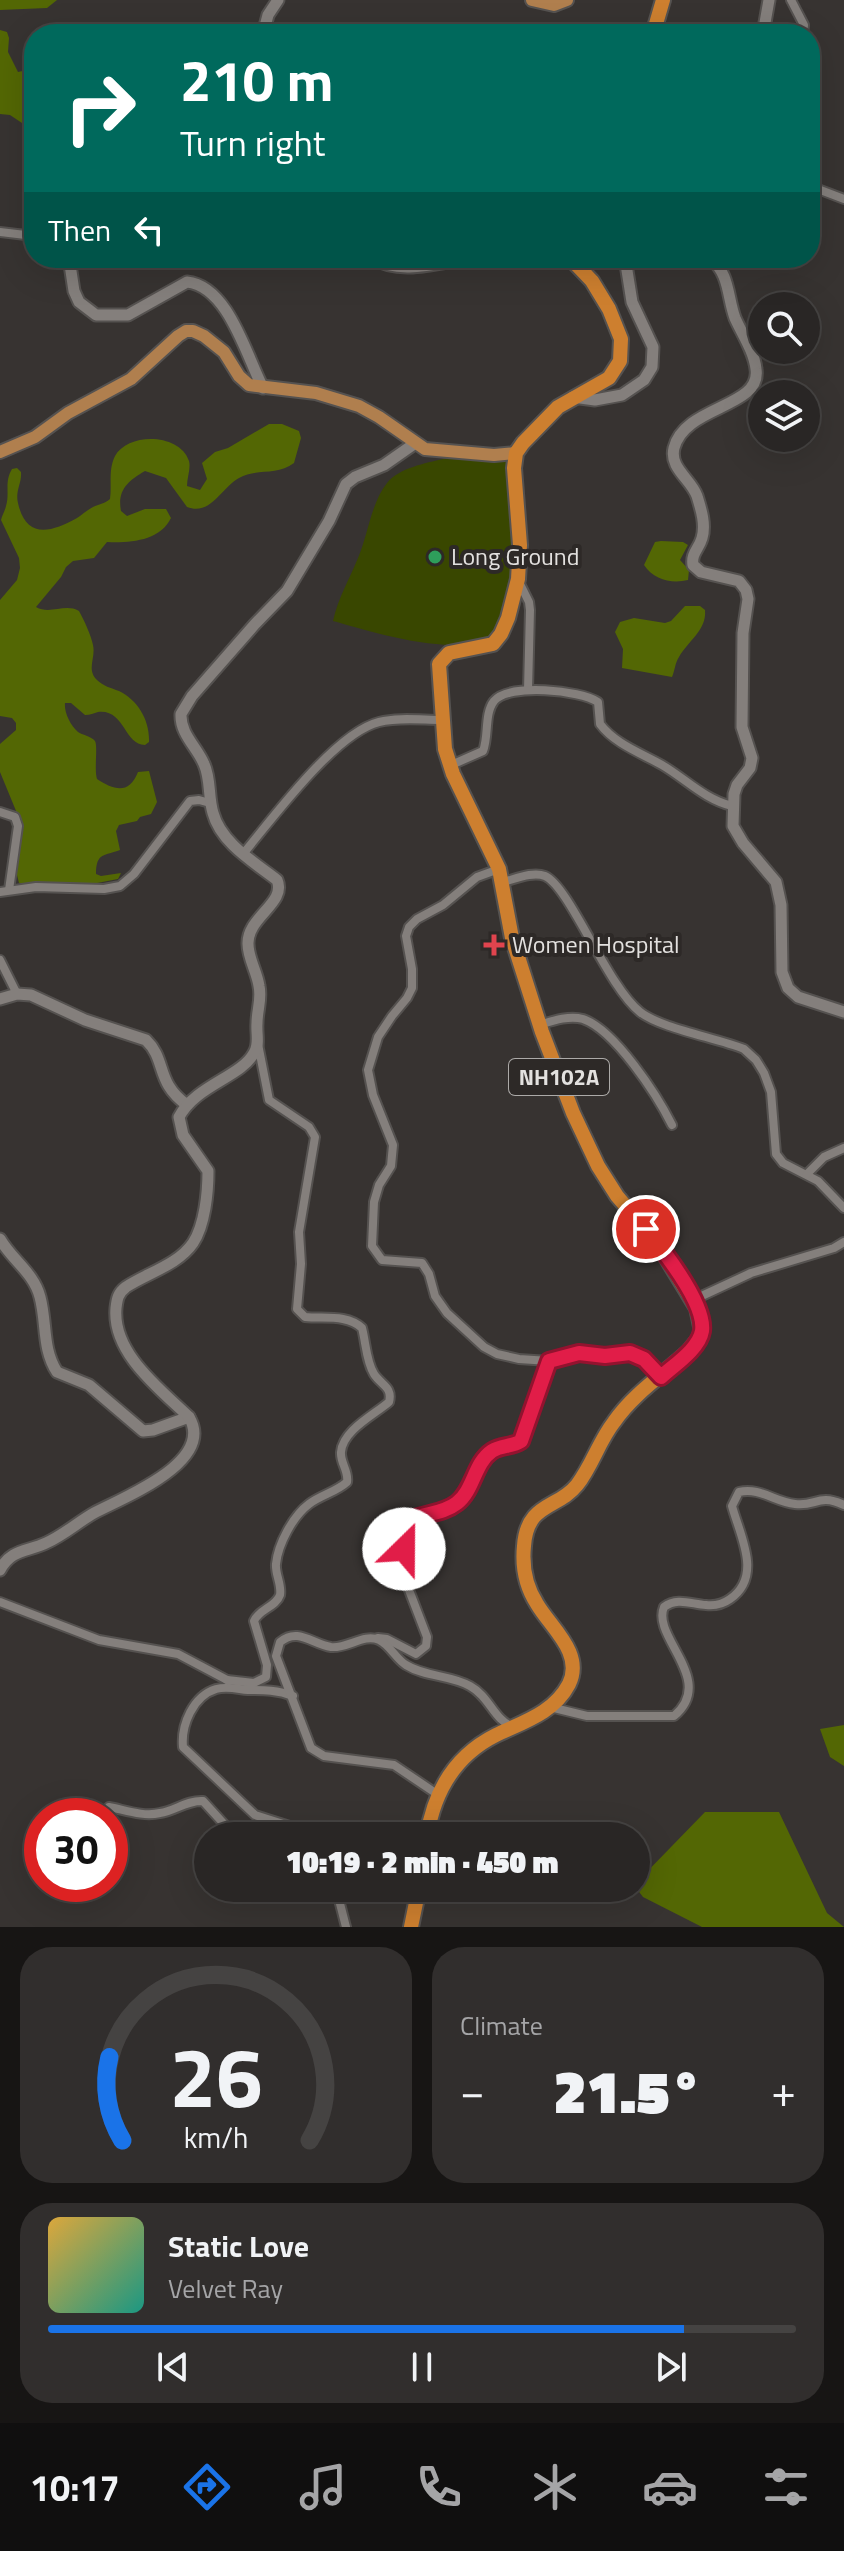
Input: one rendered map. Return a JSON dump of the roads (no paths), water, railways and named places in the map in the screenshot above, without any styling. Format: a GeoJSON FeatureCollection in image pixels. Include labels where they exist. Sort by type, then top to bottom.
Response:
{"type":"FeatureCollection","features":[{"type":"Feature","properties":{"kind":"highway"},"geometry":{"type":"LineString","coordinates":[[656,24],[663,0]]}},
{"type":"Feature","properties":{"kind":"highway"},"geometry":{"type":"LineString","coordinates":[[516,453],[547,418],[572,397],[595,388],[609,378],[620,361],[621,339],[609,309],[592,281],[580,268]]}},
{"type":"Feature","properties":{"kind":"highway","name":"NH102A"},"geometry":{"type":"LineString","coordinates":[[430,1822],[437,1794],[446,1778],[469,1752],[494,1735],[550,1707],[570,1682],[573,1668],[571,1654],[537,1605],[523,1563],[526,1533],[536,1514],[576,1487],[623,1410],[698,1340],[702,1331],[693,1300],[658,1244],[617,1196],[598,1166],[573,1113],[539,1025],[512,938],[501,876],[449,766],[441,720],[439,664],[449,653],[493,644],[508,618],[518,579],[520,545],[514,468],[516,453]]}},
{"type":"Feature","properties":{"kind":"highway"},"geometry":{"type":"LineString","coordinates":[[411,1927],[416,1902]]}},
{"type":"Feature","properties":{"kind":"main road"},"geometry":{"type":"LineString","coordinates":[[266,24],[278,0]]}},
{"type":"Feature","properties":{"kind":"main road"},"geometry":{"type":"LineString","coordinates":[[532,0],[554,5],[567,0]]}},
{"type":"Feature","properties":{"kind":"main road"},"geometry":{"type":"LineString","coordinates":[[765,24],[769,0]]}},
{"type":"Feature","properties":{"kind":"main road"},"geometry":{"type":"LineString","coordinates":[[71,268],[79,302],[96,315],[128,315],[187,282],[208,289],[225,308],[263,388]]}},
{"type":"Feature","properties":{"kind":"main road"},"geometry":{"type":"LineString","coordinates":[[572,397],[595,400],[622,395],[644,380],[652,367],[653,347],[632,302],[627,268]]}},
{"type":"Feature","properties":{"kind":"main road"},"geometry":{"type":"LineString","coordinates":[[719,268],[725,275],[731,306],[756,366],[756,378],[744,397],[713,408],[690,425],[677,442],[673,456],[678,470],[693,486],[703,518],[703,534],[692,557],[693,565],[701,572],[739,581],[748,595],[743,633],[741,719],[743,736],[752,758],[750,768],[737,785],[732,806],[733,826],[738,837],[774,878],[778,889],[784,982],[798,997],[844,1012]]}},
{"type":"Feature","properties":{"kind":"main road"},"geometry":{"type":"LineString","coordinates":[[0,452],[35,437],[68,413],[131,379],[186,331],[193,331],[204,336],[231,359],[244,381],[263,388],[316,393],[359,406],[425,449],[494,455],[516,453]]}},
{"type":"Feature","properties":{"kind":"main road"},"geometry":{"type":"LineString","coordinates":[[0,1570],[9,1556],[19,1550],[44,1544],[160,1479],[189,1448],[194,1431],[189,1417],[128,1352],[115,1316],[118,1296],[122,1289],[183,1254],[196,1236],[208,1171],[183,1135],[179,1117],[187,1105],[207,1088],[247,1062],[258,1044],[256,1026],[261,998],[248,948],[248,935],[276,898],[279,886],[277,880],[243,854],[218,825],[210,803],[206,767],[181,722],[184,706],[287,591],[329,521],[346,484],[384,465],[414,444]]}},
{"type":"Feature","properties":{"kind":"main road"},"geometry":{"type":"LineString","coordinates":[[0,999],[17,994],[31,995],[85,1020],[146,1040],[153,1047],[170,1092],[187,1105]]}},
{"type":"Feature","properties":{"kind":"main road"},"geometry":{"type":"LineString","coordinates":[[0,1239],[35,1284],[40,1297],[46,1348],[57,1372],[89,1385],[143,1431],[189,1417]]}},
{"type":"Feature","properties":{"kind":"street"},"geometry":{"type":"LineString","coordinates":[[791,0],[803,24]]}},
{"type":"Feature","properties":{"kind":"street"},"geometry":{"type":"LineString","coordinates":[[820,190],[844,199]]}},
{"type":"Feature","properties":{"kind":"street"},"geometry":{"type":"LineString","coordinates":[[0,232],[24,235]]}},
{"type":"Feature","properties":{"kind":"street"},"geometry":{"type":"LineString","coordinates":[[518,579],[530,610],[528,690]]}},
{"type":"Feature","properties":{"kind":"street"},"geometry":{"type":"LineString","coordinates":[[449,766],[483,751],[494,702],[507,691],[580,693],[591,697],[600,707],[600,724],[610,735],[665,766],[705,795],[732,806]]}},
{"type":"Feature","properties":{"kind":"street"},"geometry":{"type":"LineString","coordinates":[[243,854],[324,759],[360,732],[380,721],[441,720]]}},
{"type":"Feature","properties":{"kind":"street"},"geometry":{"type":"LineString","coordinates":[[0,812],[15,817],[18,826],[5,891],[36,887],[104,889],[120,886],[134,874],[190,801],[210,803]]}},
{"type":"Feature","properties":{"kind":"street"},"geometry":{"type":"LineString","coordinates":[[661,1377],[644,1359],[630,1353],[605,1356],[579,1353],[549,1361],[509,1358],[484,1347],[439,1303],[422,1263],[382,1260],[372,1246],[374,1202],[379,1185],[391,1166],[393,1145],[373,1095],[368,1070],[384,1026],[412,988],[406,936],[417,919],[443,905],[477,877],[546,877],[563,894],[606,971],[641,1013],[744,1049],[756,1060],[771,1092],[776,1154],[783,1163],[827,1188],[844,1208]]}},
{"type":"Feature","properties":{"kind":"street"},"geometry":{"type":"LineString","coordinates":[[0,960],[17,994]]}},
{"type":"Feature","properties":{"kind":"street"},"geometry":{"type":"LineString","coordinates":[[539,1025],[580,1018],[600,1030],[645,1078],[672,1125]]}},
{"type":"Feature","properties":{"kind":"street"},"geometry":{"type":"LineString","coordinates":[[227,1680],[254,1683],[266,1677],[267,1665],[254,1621],[280,1595],[276,1565],[285,1538],[298,1514],[308,1504],[347,1482],[341,1447],[358,1426],[389,1402],[391,1396],[373,1373],[362,1328],[357,1323],[305,1317],[297,1309],[301,1264],[299,1232],[315,1137],[309,1127],[269,1100],[258,1044]]}},
{"type":"Feature","properties":{"kind":"street"},"geometry":{"type":"LineString","coordinates":[[807,1174],[824,1157],[844,1148]]}},
{"type":"Feature","properties":{"kind":"street"},"geometry":{"type":"LineString","coordinates":[[693,1300],[751,1273],[834,1248],[844,1242]]}},
{"type":"Feature","properties":{"kind":"street"},"geometry":{"type":"LineString","coordinates":[[437,1794],[394,1765],[317,1753],[304,1734],[293,1696],[276,1656],[277,1648],[285,1637],[300,1635],[337,1647],[387,1639],[416,1654],[426,1646],[427,1637],[409,1590],[403,1541],[406,1525],[414,1518],[458,1503],[470,1488],[486,1457],[497,1449],[511,1447],[521,1441],[549,1361]]}},
{"type":"Feature","properties":{"kind":"street"},"geometry":{"type":"LineString","coordinates":[[550,1707],[587,1716],[674,1716],[687,1694],[687,1676],[661,1614],[664,1607],[677,1601],[716,1606],[737,1594],[744,1584],[748,1560],[732,1506],[734,1498],[739,1492],[751,1490],[790,1504],[800,1505],[822,1498],[844,1505]]}},
{"type":"Feature","properties":{"kind":"street"},"geometry":{"type":"LineString","coordinates":[[0,1602],[99,1640],[178,1654],[248,1690]]}},
{"type":"Feature","properties":{"kind":"street"},"geometry":{"type":"LineString","coordinates":[[374,1639],[385,1644],[406,1665],[470,1685],[487,1699],[500,1721],[514,1727]]}},
{"type":"Feature","properties":{"kind":"street"},"geometry":{"type":"LineString","coordinates":[[265,1690],[273,1684],[281,1670]]}},
{"type":"Feature","properties":{"kind":"street"},"geometry":{"type":"LineString","coordinates":[[277,1822],[255,1815],[183,1747],[183,1729],[188,1715],[203,1695],[220,1688],[265,1690],[293,1696]]}},
{"type":"Feature","properties":{"kind":"street"},"geometry":{"type":"LineString","coordinates":[[128,1811],[160,1813],[203,1801],[222,1822]]}},
{"type":"Feature","properties":{"kind":"street"},"geometry":{"type":"LineString","coordinates":[[340,1902],[346,1927]]}},
{"type":"Feature","properties":{"kind":"place","name":"Long Ground"},"geometry":{"type":"Point","coordinates":[435,557]}},
{"type":"Feature","properties":{"kind":"place","name":"Women Hospital"},"geometry":{"type":"Point","coordinates":[494,945]}}]}
